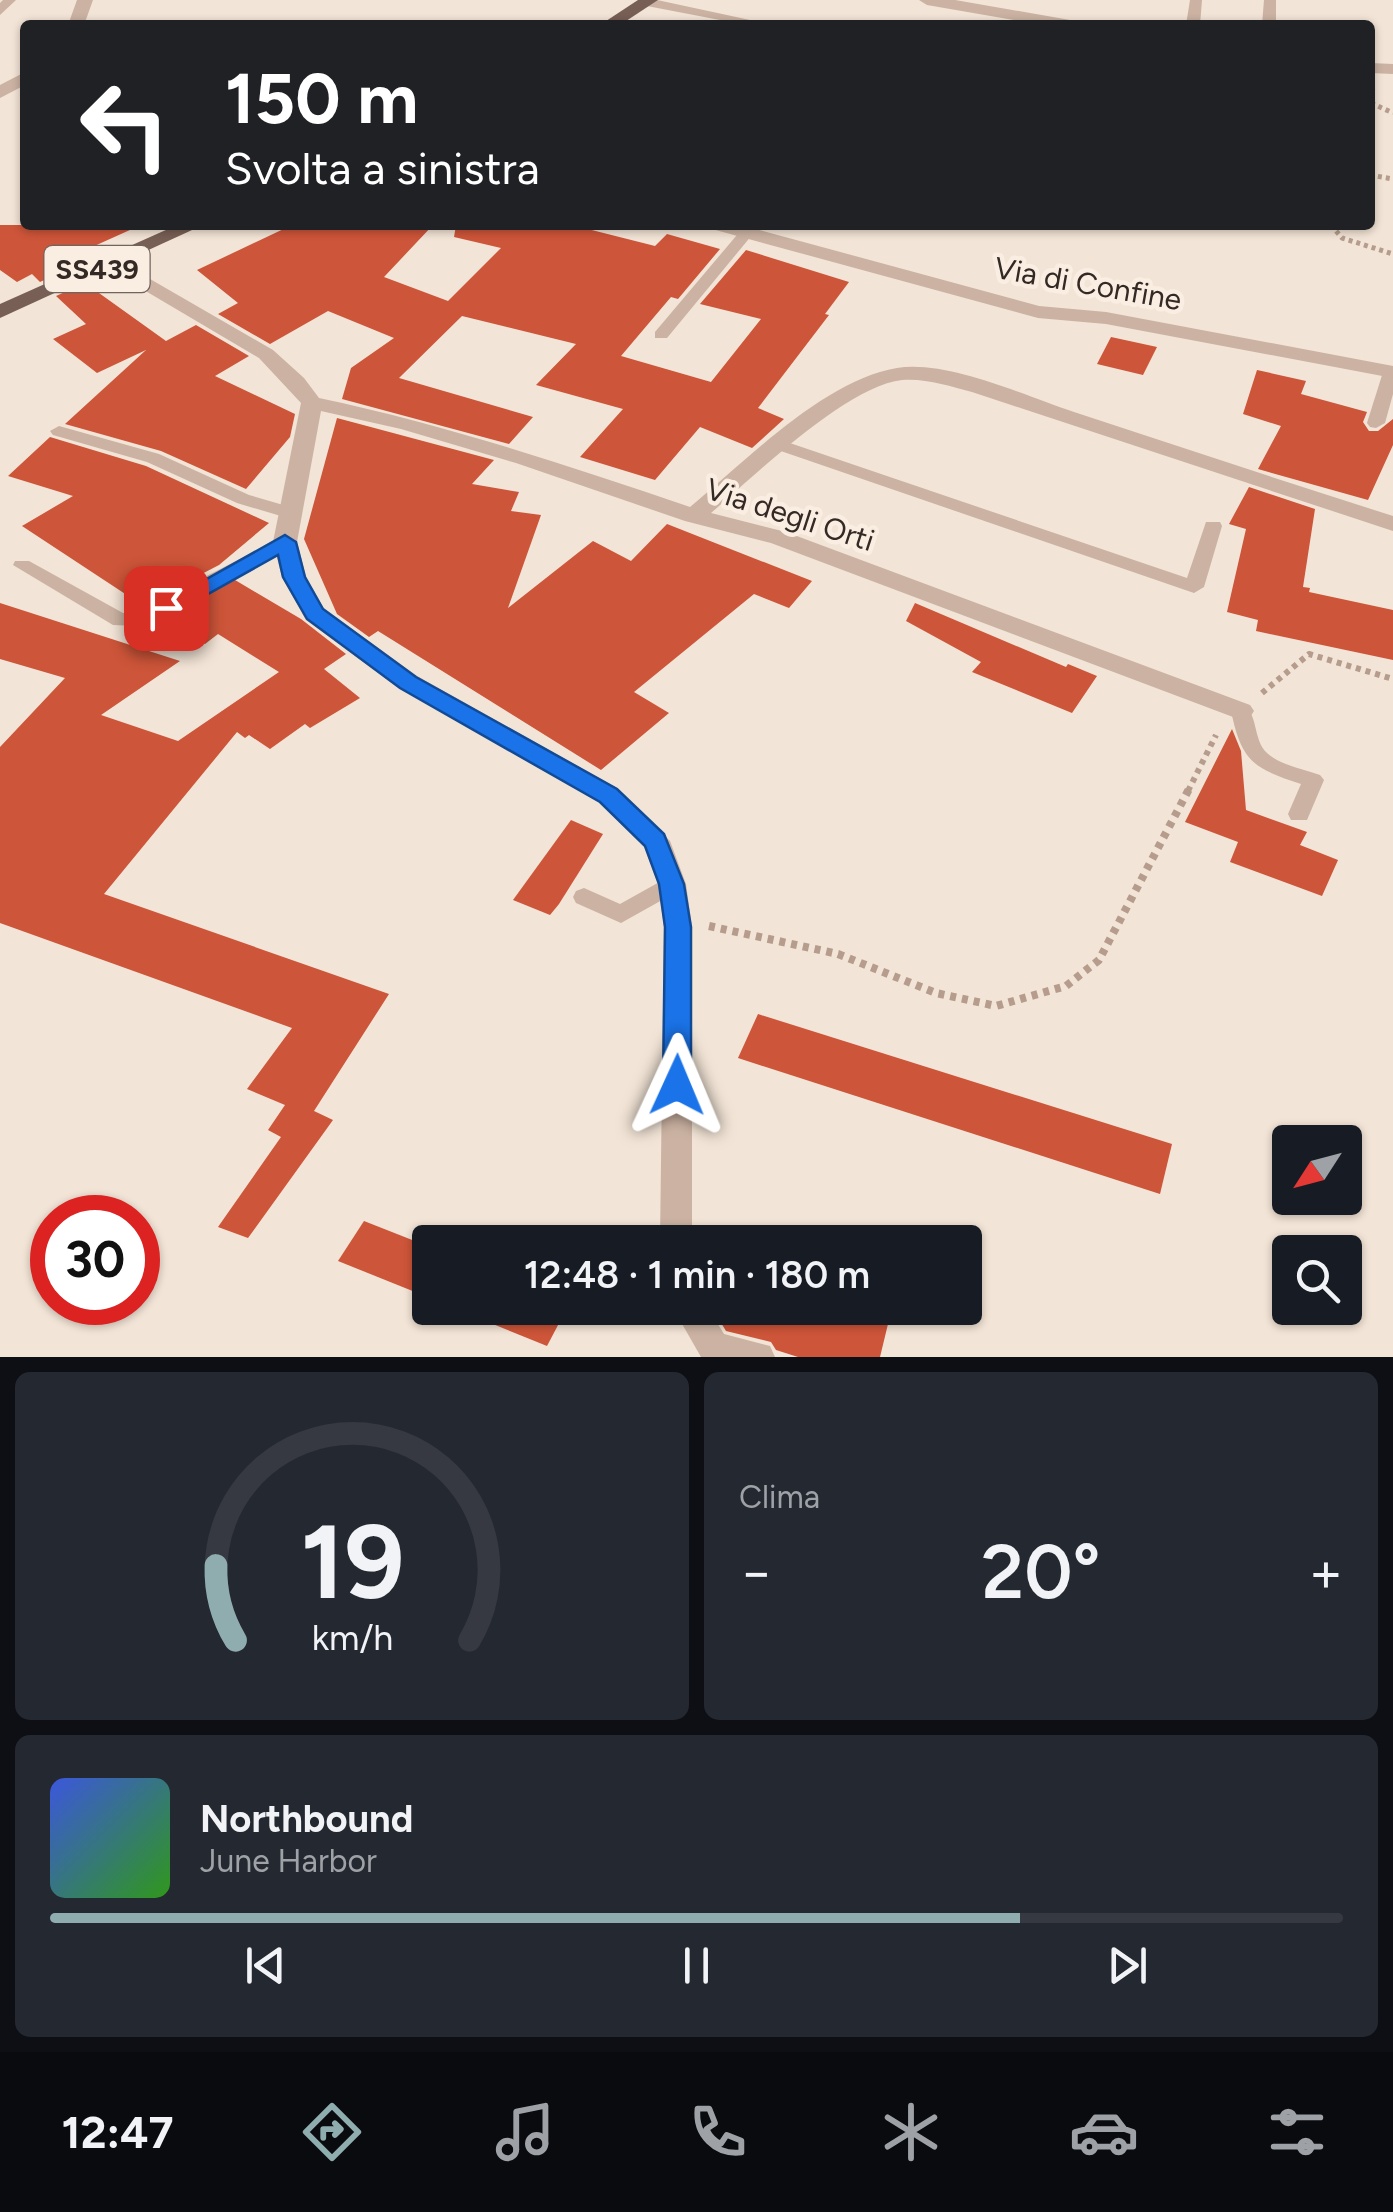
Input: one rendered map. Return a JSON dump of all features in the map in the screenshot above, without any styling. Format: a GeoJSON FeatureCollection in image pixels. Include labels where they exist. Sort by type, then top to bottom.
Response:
{"type":"FeatureCollection","features":[{"type":"Feature","properties":{"kind":"main road"},"geometry":{"type":"LineString","coordinates":[[617,20],[649,1]]}},
{"type":"Feature","properties":{"kind":"main road","name":"SS439"},"geometry":{"type":"LineString","coordinates":[[0,312],[182,230]]}},
{"type":"Feature","properties":{"kind":"street"},"geometry":{"type":"LineString","coordinates":[[926,0],[1041,20]]}},
{"type":"Feature","properties":{"kind":"street","name":"Via di Confine"},"geometry":{"type":"LineString","coordinates":[[738,230],[1038,312],[1106,318],[1297,359],[1392,372]]}},
{"type":"Feature","properties":{"kind":"street"},"geometry":{"type":"LineString","coordinates":[[112,263],[266,354],[297,382],[312,403],[285,542],[294,577],[315,614],[408,682],[608,796],[656,841],[672,884],[678,927],[676,1225]]}},
{"type":"Feature","properties":{"kind":"street"},"geometry":{"type":"LineString","coordinates":[[694,516],[782,445],[875,380],[900,373],[997,394],[1393,524]]}},
{"type":"Feature","properties":{"kind":"street","name":"Via degli Orti"},"geometry":{"type":"LineString","coordinates":[[312,403],[405,423],[524,458],[694,516],[778,537],[1241,711]]}},
{"type":"Feature","properties":{"kind":"street"},"geometry":{"type":"LineString","coordinates":[[700,1325],[716,1352],[758,1357]]}},
{"type":"Feature","properties":{"kind":"lane"},"geometry":{"type":"LineString","coordinates":[[0,11],[10,0]]}},
{"type":"Feature","properties":{"kind":"lane"},"geometry":{"type":"LineString","coordinates":[[649,1],[742,20]]}},
{"type":"Feature","properties":{"kind":"lane"},"geometry":{"type":"LineString","coordinates":[[661,335],[746,232]]}},
{"type":"Feature","properties":{"kind":"lane"},"geometry":{"type":"LineString","coordinates":[[1376,423],[1392,372]]}},
{"type":"Feature","properties":{"kind":"lane"},"geometry":{"type":"LineString","coordinates":[[59,431],[153,458],[243,498],[291,512]]}},
{"type":"Feature","properties":{"kind":"lane"},"geometry":{"type":"LineString","coordinates":[[782,445],[1194,587],[1213,526]]}},
{"type":"Feature","properties":{"kind":"lane"},"geometry":{"type":"LineString","coordinates":[[22,565],[120,620],[138,619],[166,608],[285,542]]}},
{"type":"Feature","properties":{"kind":"lane"},"geometry":{"type":"LineString","coordinates":[[1241,711],[1247,746],[1258,760],[1313,780],[1299,814]]}},
{"type":"Feature","properties":{"kind":"lane"},"geometry":{"type":"LineString","coordinates":[[584,897],[622,914],[672,884]]}},
{"type":"Feature","properties":{"kind":"path"},"geometry":{"type":"LineString","coordinates":[[1335,230],[1342,238],[1393,254]]}},
{"type":"Feature","properties":{"kind":"path"},"geometry":{"type":"LineString","coordinates":[[678,927],[720,926],[838,954],[936,993],[996,1006],[1066,986],[1099,960],[1216,734],[1309,654],[1393,680]]}},
{"type":"Feature","properties":{"kind":"building"},"geometry":{"type":"Polygon","coordinates":[[[0,225],[20,225],[20,230],[130,230],[81,252],[89,259],[40,282],[32,274],[17,282],[0,270],[0,225]]]}},
{"type":"Feature","properties":{"kind":"building"},"geometry":{"type":"Polygon","coordinates":[[[281,230],[428,230],[384,277],[448,301],[501,248],[454,237],[455,230],[592,230],[655,246],[667,234],[720,249],[678,299],[671,297],[621,356],[711,382],[761,319],[700,304],[746,250],[849,282],[825,314],[829,315],[758,408],[784,419],[752,448],[700,427],[655,480],[580,457],[623,409],[536,385],[576,344],[462,316],[399,378],[533,417],[509,444],[342,399],[351,368],[394,338],[328,311],[270,344],[218,314],[238,303],[197,270],[281,230]]]}},
{"type":"Feature","properties":{"kind":"building"},"geometry":{"type":"Polygon","coordinates":[[[85,283],[166,341],[196,325],[249,356],[215,376],[295,414],[290,437],[246,489],[161,451],[65,424],[146,350],[97,373],[53,339],[86,324],[56,296],[85,283]]]}},
{"type":"Feature","properties":{"kind":"building"},"geometry":{"type":"Polygon","coordinates":[[[1111,337],[1157,347],[1143,375],[1097,364],[1111,337]]]}},
{"type":"Feature","properties":{"kind":"building"},"geometry":{"type":"Polygon","coordinates":[[[1257,370],[1306,381],[1301,394],[1367,412],[1363,422],[1369,431],[1378,431],[1393,419],[1393,445],[1368,500],[1258,469],[1281,426],[1243,414],[1257,370]]]}},
{"type":"Feature","properties":{"kind":"building"},"geometry":{"type":"Polygon","coordinates":[[[337,418],[494,460],[472,484],[519,492],[511,511],[541,515],[508,608],[593,541],[631,561],[667,524],[812,581],[789,608],[754,594],[634,692],[669,713],[601,770],[378,631],[369,637],[337,614],[304,539],[337,418]]]}},
{"type":"Feature","properties":{"kind":"building"},"geometry":{"type":"Polygon","coordinates":[[[50,437],[146,466],[269,523],[219,565],[142,605],[22,526],[73,496],[8,476],[50,437]]]}},
{"type":"Feature","properties":{"kind":"building"},"geometry":{"type":"Polygon","coordinates":[[[1249,487],[1315,509],[1303,587],[1310,588],[1309,592],[1393,610],[1393,660],[1256,631],[1258,620],[1227,612],[1246,529],[1229,524],[1249,487]]]}},
{"type":"Feature","properties":{"kind":"building"},"geometry":{"type":"Polygon","coordinates":[[[235,580],[301,619],[346,654],[324,669],[360,698],[310,728],[305,724],[270,749],[237,732],[104,894],[389,994],[314,1111],[333,1120],[248,1238],[218,1227],[281,1137],[268,1130],[285,1105],[247,1089],[292,1028],[0,923],[0,747],[65,678],[0,659],[0,603],[180,661],[101,715],[178,741],[279,672],[218,634],[205,644],[163,617],[235,580]]]}},
{"type":"Feature","properties":{"kind":"building"},"geometry":{"type":"Polygon","coordinates":[[[915,603],[1066,667],[1068,664],[1097,676],[1072,713],[972,672],[981,662],[906,621],[915,603]]]}},
{"type":"Feature","properties":{"kind":"building"},"geometry":{"type":"Polygon","coordinates":[[[1232,729],[1241,751],[1246,810],[1307,832],[1300,845],[1338,860],[1322,896],[1230,862],[1238,842],[1185,822],[1232,729]]]}},
{"type":"Feature","properties":{"kind":"building"},"geometry":{"type":"Polygon","coordinates":[[[571,820],[603,834],[559,904],[550,915],[513,900],[571,820]]]}},
{"type":"Feature","properties":{"kind":"building"},"geometry":{"type":"Polygon","coordinates":[[[758,1014],[1172,1144],[1160,1194],[738,1058],[758,1014]]]}},
{"type":"Feature","properties":{"kind":"building"},"geometry":{"type":"Polygon","coordinates":[[[364,1221],[412,1240],[412,1291],[338,1261],[364,1221]]]}},
{"type":"Feature","properties":{"kind":"building"},"geometry":{"type":"Polygon","coordinates":[[[495,1325],[558,1325],[547,1346],[495,1325]]]}},
{"type":"Feature","properties":{"kind":"building"},"geometry":{"type":"Polygon","coordinates":[[[722,1325],[888,1325],[880,1357],[798,1357],[776,1350],[771,1342],[726,1331],[722,1325]]]}},
{"type":"Feature","properties":{"kind":"route"},"geometry":{"type":"LineString","coordinates":[[166,608],[285,542],[294,577],[315,614],[408,682],[608,796],[656,841],[672,884],[678,927],[677,1085]]}}]}
